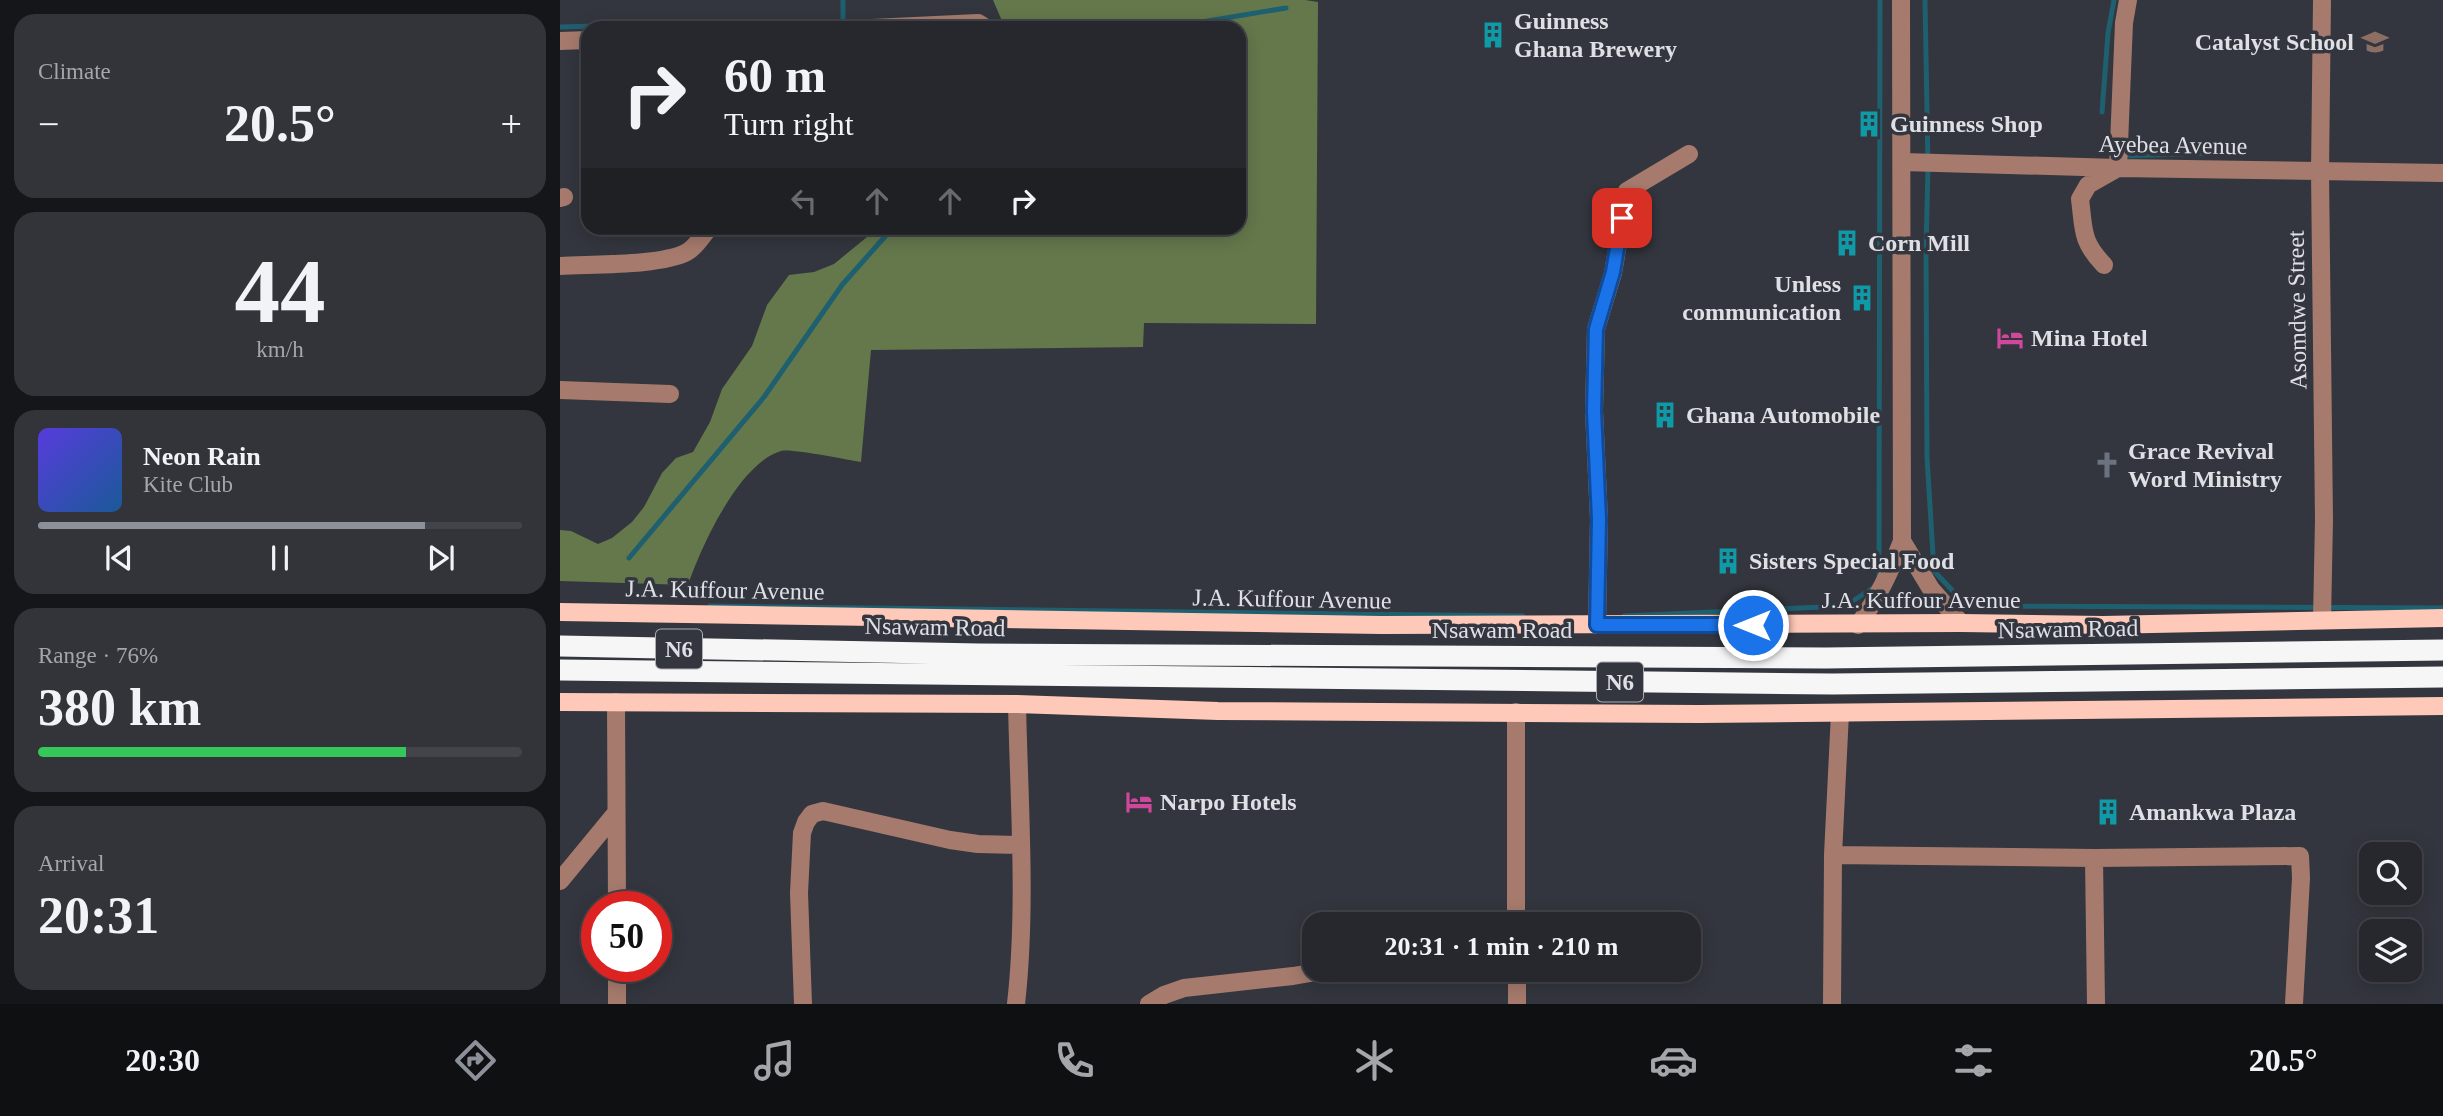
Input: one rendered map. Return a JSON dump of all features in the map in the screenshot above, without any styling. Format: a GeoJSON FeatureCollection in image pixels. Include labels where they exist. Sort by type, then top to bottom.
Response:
{"type":"FeatureCollection","features":[{"type":"Feature","properties":{"kind":"highway","name":"Nsawam Road"},"geometry":{"type":"LineString","coordinates":[[560,646],[992,654],[1924,657],[2443,650]]}},
{"type":"Feature","properties":{"kind":"highway","name":"Nsawam Road"},"geometry":{"type":"LineString","coordinates":[[560,670],[1833,684],[2443,677]]}},
{"type":"Feature","properties":{"kind":"main road","name":"J.A. Kuffour Avenue"},"geometry":{"type":"LineString","coordinates":[[560,612],[1111,622],[1597,625],[2103,625],[2443,618]]}},
{"type":"Feature","properties":{"kind":"main road"},"geometry":{"type":"LineString","coordinates":[[560,702],[1017,704],[1218,711],[1840,713],[2443,706]]}},
{"type":"Feature","properties":{"kind":"street"},"geometry":{"type":"LineString","coordinates":[[1858,625],[1886,582],[1902,541],[1901,0]]}},
{"type":"Feature","properties":{"kind":"street"},"geometry":{"type":"LineString","coordinates":[[2104,265],[2090,251],[2086,242],[2080,199],[2088,185],[2118,168],[2123,23],[2128,0]]}},
{"type":"Feature","properties":{"kind":"street","name":"Asomdwe Street"},"geometry":{"type":"LineString","coordinates":[[2322,0],[2322,620]]}},
{"type":"Feature","properties":{"kind":"street"},"geometry":{"type":"LineString","coordinates":[[560,41],[581,40]]}},
{"type":"Feature","properties":{"kind":"street"},"geometry":{"type":"LineString","coordinates":[[1597,625],[1599,519],[1594,411],[1596,329],[1613,272],[1627,191],[1689,154]]}},
{"type":"Feature","properties":{"kind":"street","name":"Ayebea Avenue"},"geometry":{"type":"LineString","coordinates":[[1903,162],[2443,173]]}},
{"type":"Feature","properties":{"kind":"street"},"geometry":{"type":"LineString","coordinates":[[560,265],[635,262],[675,257],[688,252],[703,235]]}},
{"type":"Feature","properties":{"kind":"street"},"geometry":{"type":"LineString","coordinates":[[560,390],[670,394]]}},
{"type":"Feature","properties":{"kind":"street"},"geometry":{"type":"LineString","coordinates":[[1902,541],[1931,589],[1961,623]]}},
{"type":"Feature","properties":{"kind":"street"},"geometry":{"type":"LineString","coordinates":[[616,702],[617,891]]}},
{"type":"Feature","properties":{"kind":"street"},"geometry":{"type":"LineString","coordinates":[[1016,1004],[1019,976],[1020,845],[1017,704]]}},
{"type":"Feature","properties":{"kind":"street"},"geometry":{"type":"LineString","coordinates":[[1516,712],[1516,912]]}},
{"type":"Feature","properties":{"kind":"street"},"geometry":{"type":"LineString","coordinates":[[1832,1004],[1833,855],[1840,713]]}},
{"type":"Feature","properties":{"kind":"street"},"geometry":{"type":"LineString","coordinates":[[803,1004],[799,893],[802,833],[812,814],[823,811],[950,840],[1020,845]]}},
{"type":"Feature","properties":{"kind":"street"},"geometry":{"type":"LineString","coordinates":[[560,881],[616,813]]}},
{"type":"Feature","properties":{"kind":"street"},"geometry":{"type":"LineString","coordinates":[[1833,855],[2094,858],[2300,856],[2294,1004]]}},
{"type":"Feature","properties":{"kind":"street"},"geometry":{"type":"LineString","coordinates":[[2094,858],[2096,1004]]}},
{"type":"Feature","properties":{"kind":"street"},"geometry":{"type":"LineString","coordinates":[[1149,1004],[1184,988],[1302,974]]}},
{"type":"Feature","properties":{"kind":"street"},"geometry":{"type":"LineString","coordinates":[[617,982],[617,1004]]}},
{"type":"Feature","properties":{"kind":"street"},"geometry":{"type":"LineString","coordinates":[[1517,982],[1517,1004]]}},
{"type":"Feature","properties":{"kind":"green space"},"geometry":{"type":"Polygon","coordinates":[[[993,0],[1318,2],[1316,324],[1144,323],[1143,347],[871,350],[861,462],[786,451],[765,459],[751,472],[724,508],[702,550],[688,585],[560,581],[560,530],[571,531],[598,544],[612,538],[632,522],[644,507],[662,473],[676,458],[693,452],[710,422],[722,389],[752,346],[767,305],[789,275],[814,272],[834,264],[869,235],[1246,235],[1246,21],[1002,21],[993,0]]]}},
{"type":"Feature","properties":{"kind":"waterway"},"geometry":{"type":"LineString","coordinates":[[843,0],[843,21]]}},
{"type":"Feature","properties":{"kind":"waterway"},"geometry":{"type":"LineString","coordinates":[[1624,616],[1845,606],[1879,584],[1880,0]]}},
{"type":"Feature","properties":{"kind":"waterway"},"geometry":{"type":"LineString","coordinates":[[1925,0],[1928,167],[1927,457],[1934,571],[1967,606],[2443,608]]}},
{"type":"Feature","properties":{"kind":"waterway"},"geometry":{"type":"LineString","coordinates":[[2102,112],[2108,33],[2114,0]]}},
{"type":"Feature","properties":{"kind":"waterway"},"geometry":{"type":"LineString","coordinates":[[1207,21],[1286,8]]}},
{"type":"Feature","properties":{"kind":"waterway"},"geometry":{"type":"LineString","coordinates":[[560,27],[581,26]]}},
{"type":"Feature","properties":{"kind":"waterway"},"geometry":{"type":"LineString","coordinates":[[2124,153],[2124,156],[2216,153]]}},
{"type":"Feature","properties":{"kind":"waterway"},"geometry":{"type":"LineString","coordinates":[[629,558],[764,397],[842,285],[886,235]]}},
{"type":"Feature","properties":{"kind":"waterway"},"geometry":{"type":"LineString","coordinates":[[710,606],[1523,616]]}},
{"type":"Feature","properties":{"kind":"place","name":"Guinness Ghana Brewery"},"geometry":{"type":"Point","coordinates":[1493,35]}},
{"type":"Feature","properties":{"kind":"place","name":"Catalyst School"},"geometry":{"type":"Point","coordinates":[2375,42]}},
{"type":"Feature","properties":{"kind":"place","name":"Guinness Shop"},"geometry":{"type":"Point","coordinates":[1869,124]}},
{"type":"Feature","properties":{"kind":"place","name":"Corn Mill"},"geometry":{"type":"Point","coordinates":[1847,243]}},
{"type":"Feature","properties":{"kind":"place","name":"Unless communication"},"geometry":{"type":"Point","coordinates":[1862,298]}},
{"type":"Feature","properties":{"kind":"place","name":"Mina Hotel"},"geometry":{"type":"Point","coordinates":[2010,338]}},
{"type":"Feature","properties":{"kind":"place","name":"Ghana Automobile"},"geometry":{"type":"Point","coordinates":[1665,415]}},
{"type":"Feature","properties":{"kind":"place","name":"Grace Revival Word Ministry"},"geometry":{"type":"Point","coordinates":[2107,465]}},
{"type":"Feature","properties":{"kind":"place","name":"Sisters Special Food"},"geometry":{"type":"Point","coordinates":[1728,561]}},
{"type":"Feature","properties":{"kind":"place","name":"Narpo Hotels"},"geometry":{"type":"Point","coordinates":[1139,802]}},
{"type":"Feature","properties":{"kind":"place","name":"Amankwa Plaza"},"geometry":{"type":"Point","coordinates":[2108,812]}},
{"type":"Feature","properties":{"kind":"route"},"geometry":{"type":"LineString","coordinates":[[1622,218],[1613,272],[1596,329],[1594,411],[1599,519],[1597,625],[1753,625]]}}]}
